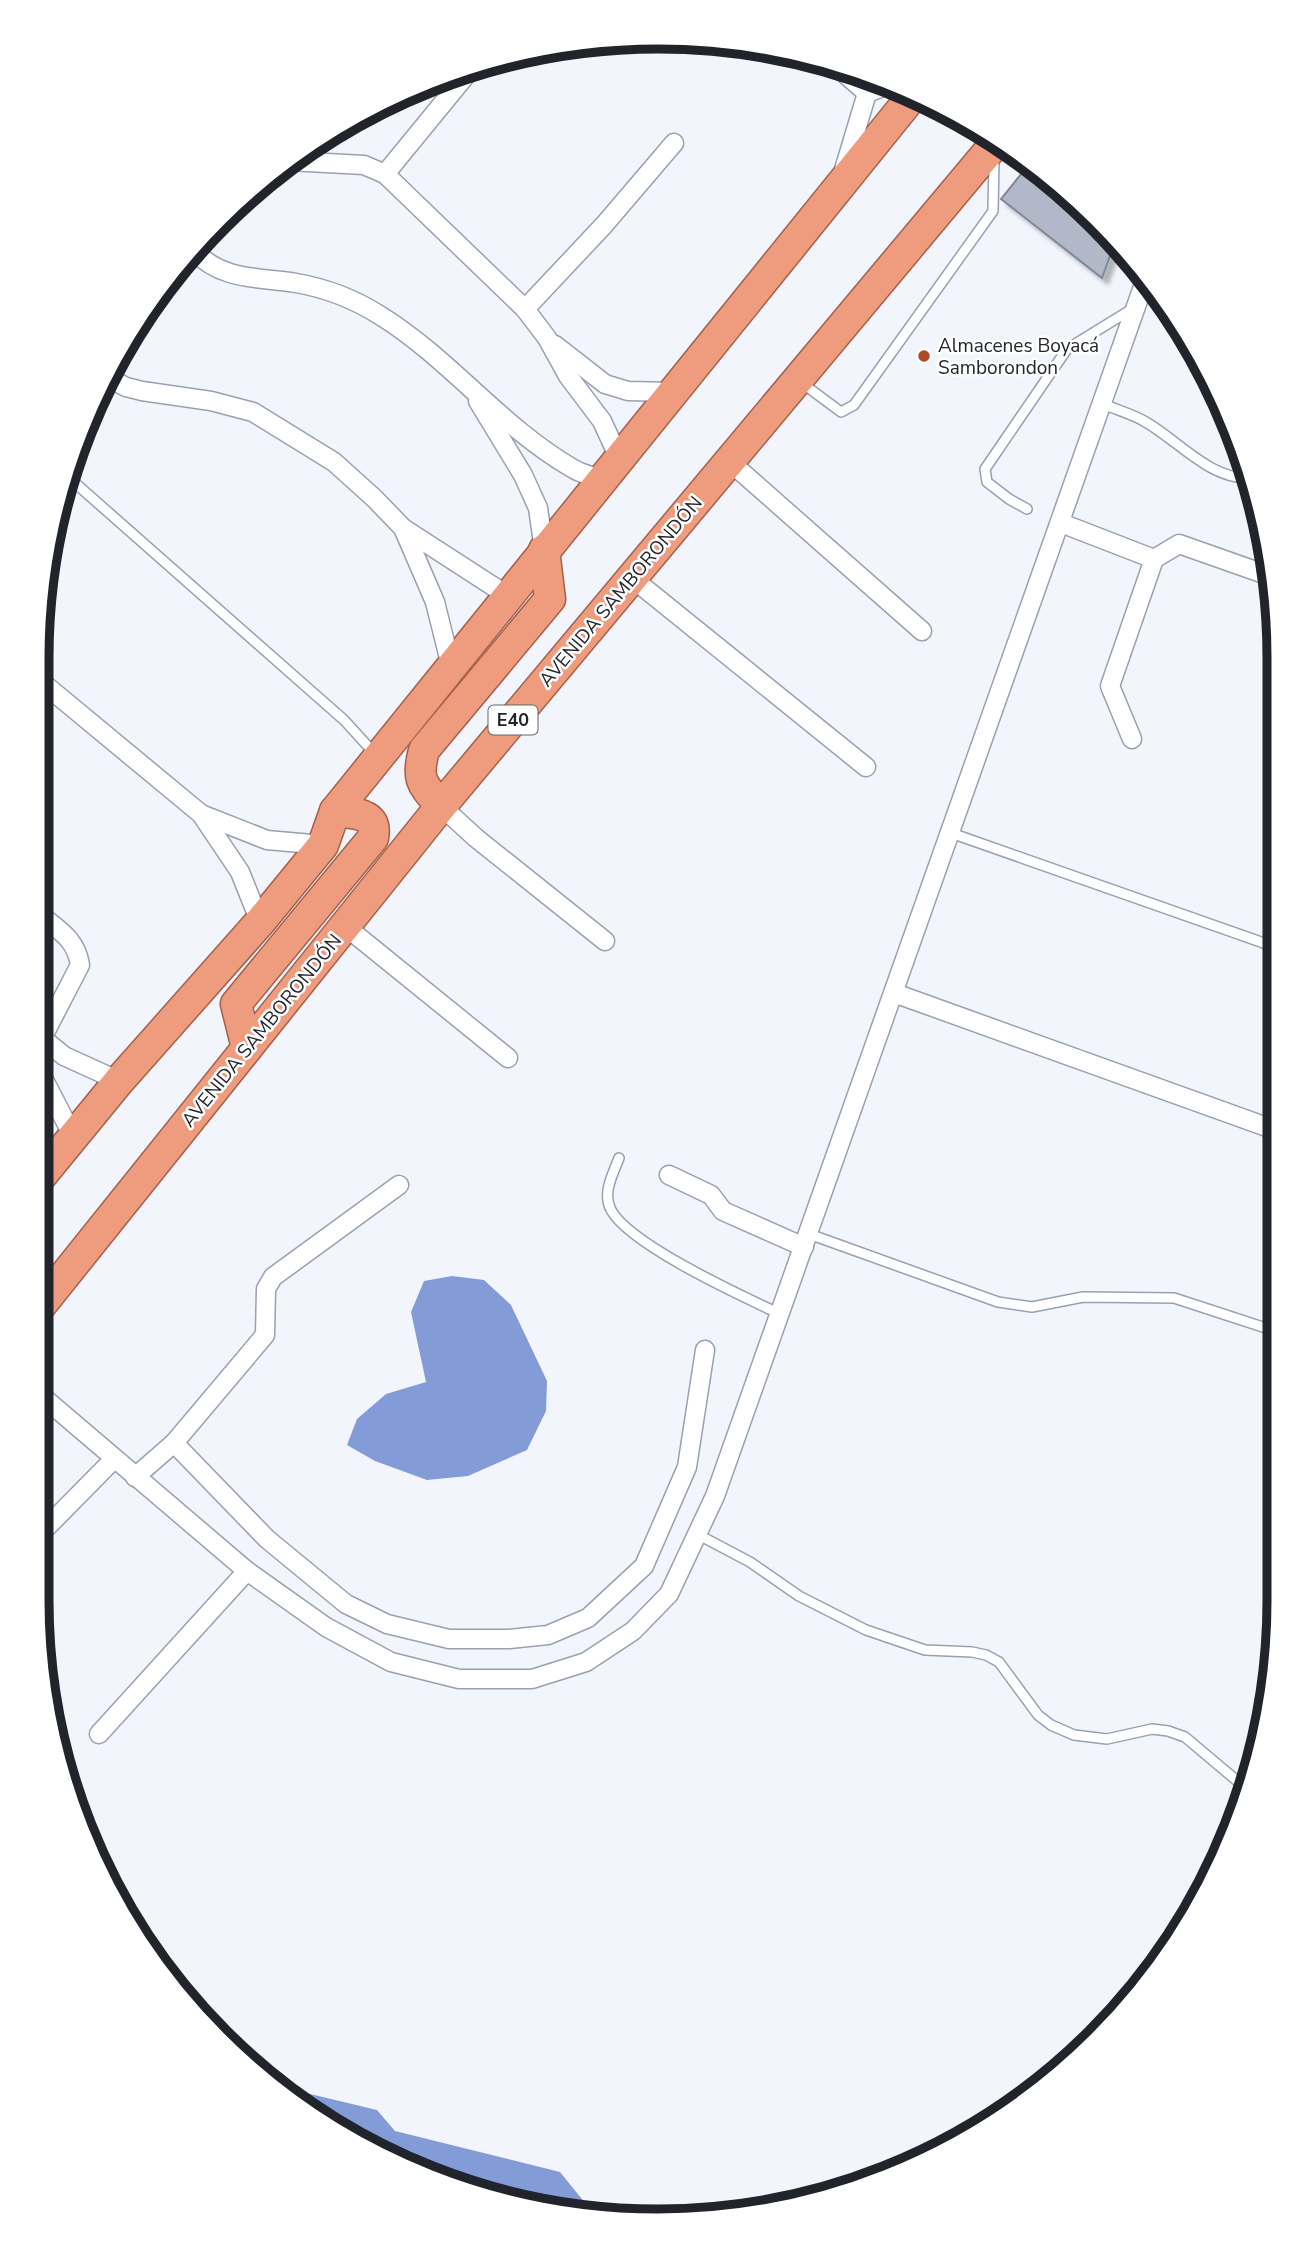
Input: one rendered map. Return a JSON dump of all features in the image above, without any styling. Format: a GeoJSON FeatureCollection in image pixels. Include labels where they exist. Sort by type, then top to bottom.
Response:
{"type":"FeatureCollection","features":[{"type":"Feature","properties":{"kind":"highway"},"geometry":{"type":"LineString","coordinates":[[49,1167],[119,1081],[260,922],[323,845],[335,811],[907,103]]}},
{"type":"Feature","properties":{"kind":"highway","name":"AVENIDA SAMBORONDÓN"},"geometry":{"type":"LineString","coordinates":[[49,1295],[441,806],[991,149]]}},
{"type":"Feature","properties":{"kind":"highway"},"geometry":{"type":"LineString","coordinates":[[441,806],[421,783],[419,767],[424,750],[550,598],[544,550]]}},
{"type":"Feature","properties":{"kind":"highway"},"geometry":{"type":"LineString","coordinates":[[247,1048],[236,1004],[373,838],[375,828],[370,819],[335,811]]}},
{"type":"Feature","properties":{"kind":"street"},"geometry":{"type":"LineString","coordinates":[[385,174],[461,81]]}},
{"type":"Feature","properties":{"kind":"street"},"geometry":{"type":"LineString","coordinates":[[853,81],[867,93]]}},
{"type":"Feature","properties":{"kind":"street"},"geometry":{"type":"LineString","coordinates":[[867,93],[876,89]]}},
{"type":"Feature","properties":{"kind":"street"},"geometry":{"type":"LineString","coordinates":[[838,187],[867,93]]}},
{"type":"Feature","properties":{"kind":"street"},"geometry":{"type":"LineString","coordinates":[[525,309],[604,225],[674,143]]}},
{"type":"Feature","properties":{"kind":"street"},"geometry":{"type":"LineString","coordinates":[[200,256],[220,271],[249,279],[297,283],[333,293],[380,315],[436,355],[471,389],[574,470],[611,468],[602,421],[568,376],[547,338],[525,309],[385,174],[364,165],[306,162]]}},
{"type":"Feature","properties":{"kind":"street"},"geometry":{"type":"LineString","coordinates":[[49,1402],[247,1571],[326,1627],[391,1662],[459,1679],[532,1679],[586,1662],[633,1631],[669,1594],[715,1496],[1143,289]]}},
{"type":"Feature","properties":{"kind":"street"},"geometry":{"type":"LineString","coordinates":[[547,338],[605,384],[628,391],[672,392]]}},
{"type":"Feature","properties":{"kind":"street"},"geometry":{"type":"LineString","coordinates":[[116,382],[142,391],[211,401],[253,412],[334,462],[403,528],[508,596]]}},
{"type":"Feature","properties":{"kind":"street"},"geometry":{"type":"LineString","coordinates":[[471,389],[523,475],[538,508],[544,550]]}},
{"type":"Feature","properties":{"kind":"street"},"geometry":{"type":"LineString","coordinates":[[729,461],[922,631]]}},
{"type":"Feature","properties":{"kind":"street"},"geometry":{"type":"LineString","coordinates":[[1061,523],[1154,559]]}},
{"type":"Feature","properties":{"kind":"street"},"geometry":{"type":"LineString","coordinates":[[403,528],[435,602],[451,666]]}},
{"type":"Feature","properties":{"kind":"street"},"geometry":{"type":"LineString","coordinates":[[1132,740],[1110,686],[1154,559],[1179,544],[1261,573]]}},
{"type":"Feature","properties":{"kind":"street"},"geometry":{"type":"LineString","coordinates":[[632,578],[866,767]]}},
{"type":"Feature","properties":{"kind":"street"},"geometry":{"type":"LineString","coordinates":[[49,688],[201,814],[240,873],[260,922]]}},
{"type":"Feature","properties":{"kind":"street"},"geometry":{"type":"LineString","coordinates":[[441,806],[476,838],[605,941]]}},
{"type":"Feature","properties":{"kind":"street"},"geometry":{"type":"LineString","coordinates":[[201,814],[267,840],[323,845]]}},
{"type":"Feature","properties":{"kind":"street"},"geometry":{"type":"LineString","coordinates":[[49,922],[68,937],[77,950],[79,965],[49,1024]]}},
{"type":"Feature","properties":{"kind":"street"},"geometry":{"type":"LineString","coordinates":[[345,926],[508,1058]]}},
{"type":"Feature","properties":{"kind":"street"},"geometry":{"type":"LineString","coordinates":[[894,993],[1267,1126]]}},
{"type":"Feature","properties":{"kind":"street"},"geometry":{"type":"LineString","coordinates":[[49,1047],[119,1081]]}},
{"type":"Feature","properties":{"kind":"street"},"geometry":{"type":"LineString","coordinates":[[49,1090],[74,1138]]}},
{"type":"Feature","properties":{"kind":"street"},"geometry":{"type":"LineString","coordinates":[[669,1175],[711,1195],[723,1212],[806,1240]]}},
{"type":"Feature","properties":{"kind":"street"},"geometry":{"type":"LineString","coordinates":[[135,1477],[174,1443],[265,1335],[266,1289],[273,1278],[400,1185]]}},
{"type":"Feature","properties":{"kind":"street"},"geometry":{"type":"LineString","coordinates":[[174,1443],[267,1539],[346,1604],[387,1624],[449,1639],[509,1639],[548,1635],[588,1618],[644,1566],[687,1466],[705,1350]]}},
{"type":"Feature","properties":{"kind":"street"},"geometry":{"type":"LineString","coordinates":[[49,1525],[114,1459]]}},
{"type":"Feature","properties":{"kind":"street"},"geometry":{"type":"LineString","coordinates":[[99,1734],[247,1571]]}},
{"type":"Feature","properties":{"kind":"lane"},"geometry":{"type":"LineString","coordinates":[[798,380],[841,412],[854,405],[993,211],[996,152]]}},
{"type":"Feature","properties":{"kind":"lane"},"geometry":{"type":"LineString","coordinates":[[1027,509],[987,482],[985,469],[1067,349],[1136,306]]}},
{"type":"Feature","properties":{"kind":"lane"},"geometry":{"type":"LineString","coordinates":[[1103,404],[1144,421],[1217,472],[1240,478]]}},
{"type":"Feature","properties":{"kind":"lane"},"geometry":{"type":"LineString","coordinates":[[75,483],[344,720],[378,758]]}},
{"type":"Feature","properties":{"kind":"lane"},"geometry":{"type":"LineString","coordinates":[[951,833],[1267,944]]}},
{"type":"Feature","properties":{"kind":"lane"},"geometry":{"type":"LineString","coordinates":[[619,1158],[608,1187],[608,1197],[610,1209],[628,1229],[715,1283],[780,1314]]}},
{"type":"Feature","properties":{"kind":"lane"},"geometry":{"type":"LineString","coordinates":[[806,1240],[998,1302],[1032,1307],[1083,1297],[1174,1298],[1267,1328]]}},
{"type":"Feature","properties":{"kind":"lane"},"geometry":{"type":"LineString","coordinates":[[697,1534],[750,1562],[799,1596],[866,1630],[925,1650],[972,1652],[993,1658],[999,1662],[1038,1714],[1051,1725],[1074,1735],[1107,1739],[1152,1730],[1168,1731],[1185,1737],[1239,1783]]}},
{"type":"Feature","properties":{"kind":"water"},"geometry":{"type":"Polygon","coordinates":[[[452,1276],[484,1280],[511,1305],[547,1381],[546,1411],[527,1450],[468,1476],[427,1480],[375,1461],[347,1445],[357,1419],[386,1394],[426,1382],[411,1312],[424,1281],[452,1276]]]}},
{"type":"Feature","properties":{"kind":"water"},"geometry":{"type":"Polygon","coordinates":[[[299,2091],[377,2110],[395,2131],[560,2172],[587,2205],[500,2188],[474,2177],[462,2177],[389,2146],[353,2127],[299,2091]]]}},
{"type":"Feature","properties":{"kind":"building"},"geometry":{"type":"Polygon","coordinates":[[[1023,171],[1029,175],[1060,200],[1112,251],[1102,278],[1001,199],[1023,171]]]}},
{"type":"Feature","properties":{"kind":"place","name":"Almacenes Boyacá Samborondon"},"geometry":{"type":"Point","coordinates":[924,356]}}]}
